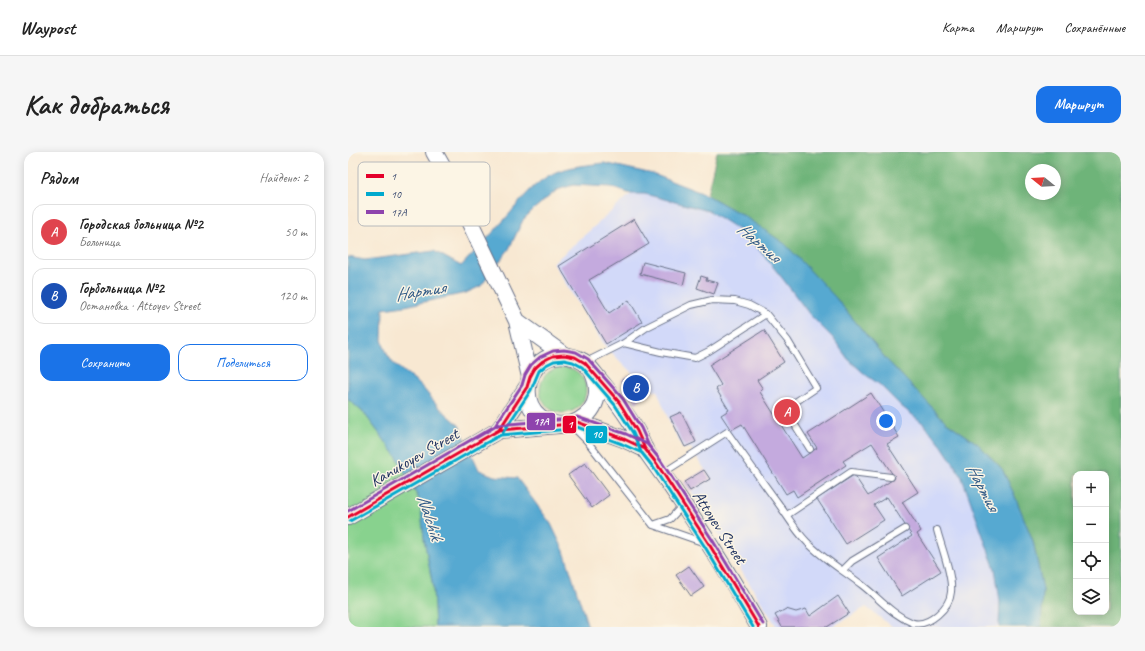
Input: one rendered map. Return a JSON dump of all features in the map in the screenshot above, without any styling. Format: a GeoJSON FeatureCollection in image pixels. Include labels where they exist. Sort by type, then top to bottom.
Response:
{"type":"FeatureCollection","features":[{"type":"Feature","properties":{"kind":"street"},"geometry":{"type":"LineString","coordinates":[[434,152],[440,162]]}},
{"type":"Feature","properties":{"kind":"street"},"geometry":{"type":"LineString","coordinates":[[471,226],[517,321],[528,382],[528,398],[532,408],[539,417],[549,423],[569,424],[606,432],[645,449]]}},
{"type":"Feature","properties":{"kind":"street"},"geometry":{"type":"LineString","coordinates":[[517,321],[564,355]]}},
{"type":"Feature","properties":{"kind":"street"},"geometry":{"type":"LineString","coordinates":[[564,355],[575,357],[589,367],[597,381],[598,391],[596,401],[592,409],[585,417],[569,424],[499,430],[535,368],[543,360],[553,356],[564,355]]}},
{"type":"Feature","properties":{"kind":"street","name":"Attoyev Street"},"geometry":{"type":"LineString","coordinates":[[589,367],[619,402],[637,431],[645,449],[663,473],[709,544],[759,627]]}},
{"type":"Feature","properties":{"kind":"street","name":"Kanukoyev Street"},"geometry":{"type":"LineString","coordinates":[[348,517],[499,430]]}},
{"type":"Feature","properties":{"kind":"lane"},"geometry":{"type":"LineString","coordinates":[[589,367],[647,327],[691,305],[712,300],[735,301],[748,305],[766,314],[788,341],[816,388],[785,409],[810,449]]}},
{"type":"Feature","properties":{"kind":"lane"},"geometry":{"type":"LineString","coordinates":[[624,343],[695,358],[709,351],[766,314]]}},
{"type":"Feature","properties":{"kind":"lane"},"geometry":{"type":"LineString","coordinates":[[569,424],[587,441],[653,525],[709,544]]}},
{"type":"Feature","properties":{"kind":"lane"},"geometry":{"type":"LineString","coordinates":[[663,473],[726,432],[787,515],[794,527],[807,542],[871,592],[891,611],[915,624],[922,624],[929,621],[944,608],[951,592],[950,578],[937,530]]}},
{"type":"Feature","properties":{"kind":"lane"},"geometry":{"type":"LineString","coordinates":[[787,515],[852,472],[891,477]]}},
{"type":"Feature","properties":{"kind":"lane"},"geometry":{"type":"LineString","coordinates":[[653,525],[670,519],[683,505]]}},
{"type":"Feature","properties":{"kind":"lane"},"geometry":{"type":"LineString","coordinates":[[843,570],[852,561],[905,529]]}},
{"type":"Feature","properties":{"kind":"shaded area"},"geometry":{"type":"Polygon","coordinates":[[[631,194],[644,194],[709,211],[739,230],[752,241],[810,315],[833,338],[848,359],[879,384],[901,406],[923,423],[942,446],[961,475],[995,569],[1000,601],[999,627],[893,627],[866,607],[832,627],[777,627],[691,491],[711,479],[691,448],[683,449],[668,418],[657,390],[654,392],[641,372],[633,374],[605,346],[553,263],[631,194]]]}},
{"type":"Feature","properties":{"kind":"green space"},"geometry":{"type":"Polygon","coordinates":[[[717,152],[1121,152],[1121,627],[1041,627],[1043,590],[1033,541],[1002,469],[978,444],[945,421],[886,359],[835,297],[744,216],[707,195],[717,152]]]}},
{"type":"Feature","properties":{"kind":"green space"},"geometry":{"type":"Polygon","coordinates":[[[559,367],[567,367],[576,371],[582,377],[586,390],[582,403],[576,409],[567,413],[559,413],[550,409],[544,403],[540,394],[540,386],[544,377],[550,371],[559,367]]]}},
{"type":"Feature","properties":{"kind":"green space"},"geometry":{"type":"Polygon","coordinates":[[[348,399],[364,413],[397,457],[420,501],[424,538],[433,587],[435,627],[348,627],[348,399]]]}},
{"type":"Feature","properties":{"kind":"water"},"geometry":{"type":"Polygon","coordinates":[[[604,163],[653,174],[707,195],[744,216],[785,244],[835,297],[886,359],[945,421],[978,444],[1002,469],[1033,541],[1043,590],[1041,627],[999,627],[1000,601],[995,569],[961,475],[942,446],[923,423],[901,406],[879,384],[848,359],[833,338],[810,315],[752,241],[739,230],[709,211],[645,194],[631,194],[611,187],[573,185],[557,190],[523,220],[509,249],[481,286],[466,293],[405,306],[383,309],[382,340],[387,354],[393,363],[422,387],[440,408],[459,425],[479,470],[494,476],[517,478],[551,524],[564,551],[588,627],[435,627],[433,587],[424,538],[420,501],[397,457],[364,413],[348,399],[348,257],[365,260],[434,251],[461,266],[500,225],[528,192],[541,181],[562,170],[604,163]]]}},
{"type":"Feature","properties":{"kind":"building"},"geometry":{"type":"Polygon","coordinates":[[[634,219],[649,244],[589,280],[609,313],[629,300],[642,322],[606,344],[559,266],[634,219]]]}},
{"type":"Feature","properties":{"kind":"building"},"geometry":{"type":"Polygon","coordinates":[[[643,262],[686,273],[683,285],[640,274],[643,262]]]}},
{"type":"Feature","properties":{"kind":"building"},"geometry":{"type":"Polygon","coordinates":[[[701,276],[707,278],[706,280],[718,283],[714,294],[697,288],[701,276]]]}},
{"type":"Feature","properties":{"kind":"building"},"geometry":{"type":"Polygon","coordinates":[[[764,330],[784,362],[757,380],[763,389],[760,392],[802,458],[817,448],[808,434],[871,393],[899,437],[887,444],[918,492],[902,502],[921,531],[917,534],[941,571],[902,596],[878,558],[912,536],[887,497],[874,505],[884,520],[846,544],[817,499],[854,475],[868,496],[895,478],[872,443],[843,461],[846,465],[797,497],[793,490],[786,494],[742,424],[731,430],[721,415],[729,410],[716,389],[721,385],[709,365],[764,330]]]}},
{"type":"Feature","properties":{"kind":"building"},"geometry":{"type":"Polygon","coordinates":[[[630,375],[644,398],[636,403],[622,380],[630,375]]]}},
{"type":"Feature","properties":{"kind":"building"},"geometry":{"type":"Polygon","coordinates":[[[681,412],[696,442],[685,447],[670,417],[681,412]]]}},
{"type":"Feature","properties":{"kind":"building"},"geometry":{"type":"Polygon","coordinates":[[[585,463],[609,495],[592,508],[568,475],[585,463]]]}},
{"type":"Feature","properties":{"kind":"building"},"geometry":{"type":"Polygon","coordinates":[[[704,470],[710,479],[690,491],[684,482],[704,470]]]}},
{"type":"Feature","properties":{"kind":"building"},"geometry":{"type":"Polygon","coordinates":[[[689,566],[704,587],[691,596],[676,575],[689,566]]]}},
{"type":"Feature","properties":{"kind":"building"},"geometry":{"type":"Polygon","coordinates":[[[838,596],[849,613],[827,627],[782,627],[775,615],[786,609],[796,612],[806,609],[810,616],[838,596]]]}},
{"type":"Feature","properties":{"kind":"transit line","name":"17А"},"geometry":{"type":"LineString","coordinates":[[348,511],[495,426],[522,385],[525,375],[531,365],[540,357],[553,351],[564,350],[576,352],[588,359],[623,399],[641,428],[649,446],[661,461],[713,541],[763,624]]}},
{"type":"Feature","properties":{"kind":"transit line","name":"1"},"geometry":{"type":"LineString","coordinates":[[348,517],[499,430],[527,387],[535,368],[543,361],[553,356],[564,355],[575,357],[585,363],[619,402],[637,431],[645,449],[657,464],[709,544],[759,627]]}},
{"type":"Feature","properties":{"kind":"transit line","name":"10"},"geometry":{"type":"LineString","coordinates":[[350,521],[502,434],[531,390],[539,371],[554,361],[564,360],[573,362],[582,367],[615,405],[633,433],[641,452],[653,467],[705,547],[753,627]]}},
{"type":"Feature","properties":{"kind":"transit line","name":"17А"},"geometry":{"type":"LineString","coordinates":[[476,438],[498,425],[570,419],[577,417],[626,434],[647,444],[658,457]]}},
{"type":"Feature","properties":{"kind":"transit line","name":"1"},"geometry":{"type":"LineString","coordinates":[[478,442],[499,430],[571,424],[577,422],[624,439],[645,449],[654,460]]}},
{"type":"Feature","properties":{"kind":"transit line","name":"10"},"geometry":{"type":"LineString","coordinates":[[480,446],[501,435],[571,429],[577,427],[642,453],[650,463]]}},
{"type":"Feature","properties":{"kind":"place","name":"Горбольница №2"},"geometry":{"type":"Point","coordinates":[636,388]}},
{"type":"Feature","properties":{"kind":"place","name":"Городская больница №2"},"geometry":{"type":"Point","coordinates":[787,412]}},
{"type":"Feature","properties":{"kind":"water label","name":"Нартия"},"geometry":{"type":"Point","coordinates":[759,242]}},
{"type":"Feature","properties":{"kind":"water label","name":"Нартия"},"geometry":{"type":"Point","coordinates":[420,291]}},
{"type":"Feature","properties":{"kind":"water label","name":"Нартия"},"geometry":{"type":"Point","coordinates":[983,487]}},
{"type":"Feature","properties":{"kind":"water label","name":"Nalchik"},"geometry":{"type":"Point","coordinates":[430,517]}}]}
